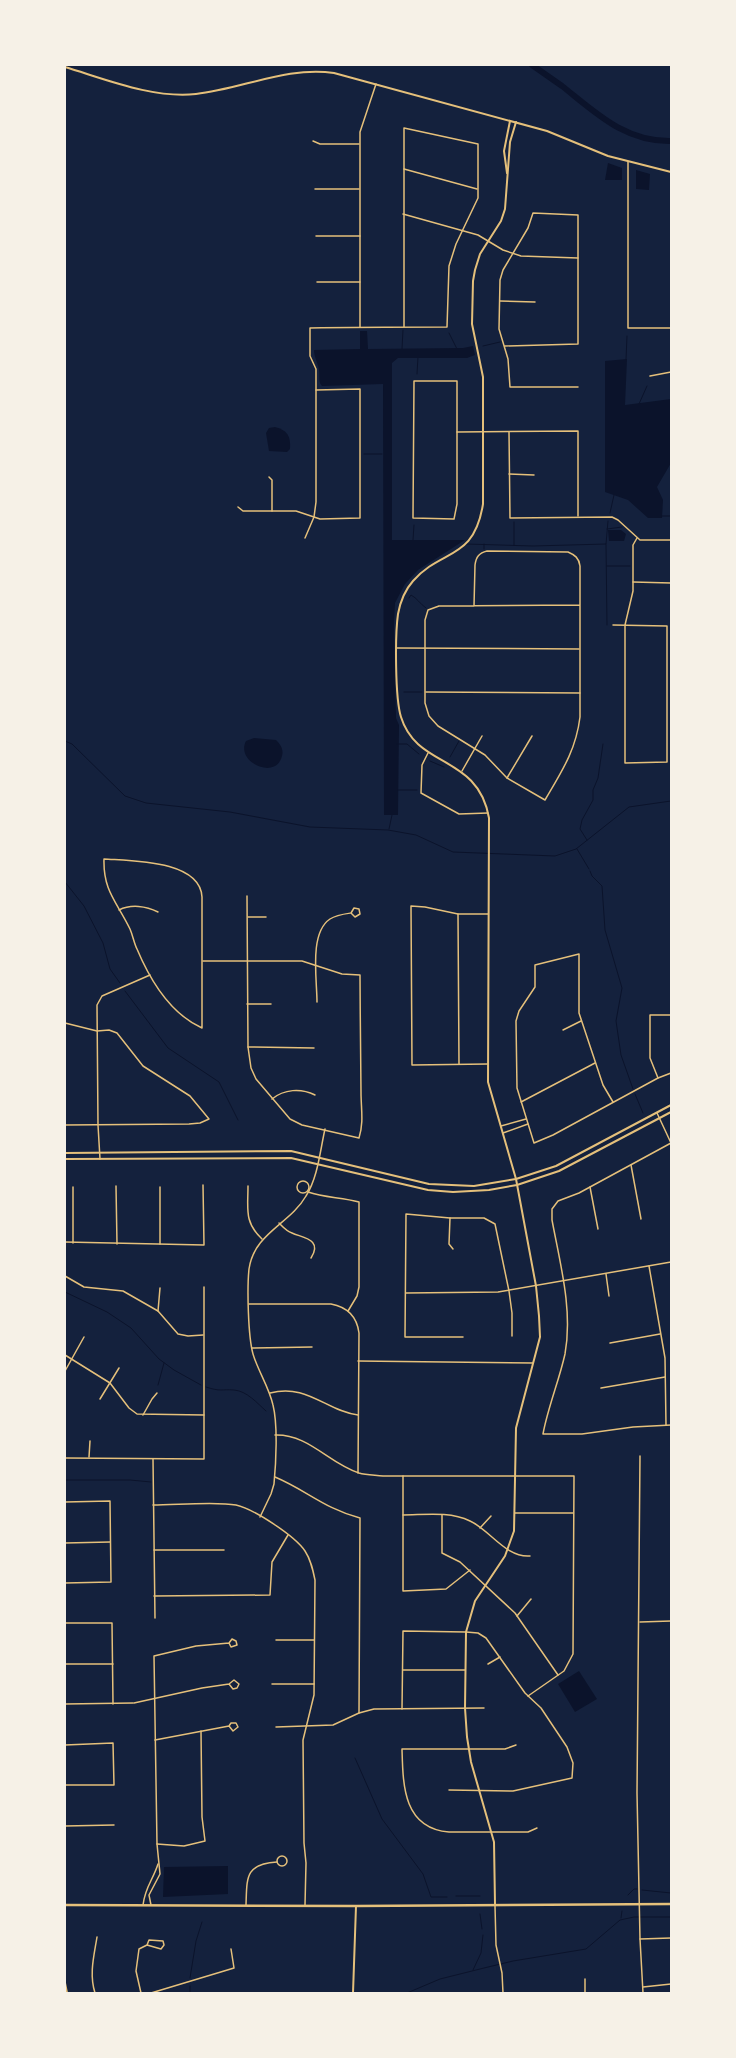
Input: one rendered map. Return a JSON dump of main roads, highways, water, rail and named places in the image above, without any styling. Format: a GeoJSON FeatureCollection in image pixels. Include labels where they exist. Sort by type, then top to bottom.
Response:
{"type":"FeatureCollection","features":[{"type":"Feature","properties":{"kind":"main road"},"geometry":{"type":"LineString","coordinates":[[65,1905],[246,1904],[356,1906],[671,1904]]}},
{"type":"Feature","properties":{"kind":"water"},"geometry":{"type":"Polygon","coordinates":[[[608,163],[622,168],[622,180],[605,180],[608,163]]]}},
{"type":"Feature","properties":{"kind":"water"},"geometry":{"type":"Polygon","coordinates":[[[636,170],[650,174],[649,190],[636,189],[636,170]]]}},
{"type":"Feature","properties":{"kind":"water"},"geometry":{"type":"Polygon","coordinates":[[[360,331],[367,331],[368,349],[463,348],[473,346],[475,355],[467,358],[398,358],[392,363],[392,540],[465,540],[418,570],[405,584],[395,603],[396,718],[399,725],[398,815],[384,815],[383,384],[322,386],[319,379],[319,370],[314,353],[314,350],[360,349],[360,331]]]}},
{"type":"Feature","properties":{"kind":"water"},"geometry":{"type":"Polygon","coordinates":[[[627,359],[625,405],[671,399],[671,463],[657,487],[663,500],[662,518],[648,518],[628,500],[605,492],[605,361],[627,359]]]}},
{"type":"Feature","properties":{"kind":"water"},"geometry":{"type":"Polygon","coordinates":[[[275,427],[283,430],[289,437],[290,449],[287,452],[269,451],[266,433],[269,428],[275,427]]]}},
{"type":"Feature","properties":{"kind":"water"},"geometry":{"type":"Polygon","coordinates":[[[608,530],[621,530],[626,534],[624,541],[609,541],[608,530]]]}},
{"type":"Feature","properties":{"kind":"water"},"geometry":{"type":"Polygon","coordinates":[[[254,738],[276,740],[282,751],[282,756],[278,763],[272,767],[265,768],[251,762],[246,756],[244,749],[246,741],[254,738]]]}},
{"type":"Feature","properties":{"kind":"water"},"geometry":{"type":"Polygon","coordinates":[[[579,1671],[597,1699],[575,1712],[558,1684],[579,1671]]]}},
{"type":"Feature","properties":{"kind":"water"},"geometry":{"type":"Polygon","coordinates":[[[228,1866],[228,1894],[163,1897],[164,1867],[228,1866]]]}},
{"type":"Feature","properties":{"kind":"waterway"},"geometry":{"type":"LineString","coordinates":[[532,65],[562,86],[599,116],[612,124],[639,137],[671,141]]}},
{"type":"Feature","properties":{"kind":"waterway"},"geometry":{"type":"LineString","coordinates":[[402,349],[403,330]]}},
{"type":"Feature","properties":{"kind":"waterway"},"geometry":{"type":"LineString","coordinates":[[449,333],[457,349]]}},
{"type":"Feature","properties":{"kind":"waterway"},"geometry":{"type":"LineString","coordinates":[[626,360],[627,336]]}},
{"type":"Feature","properties":{"kind":"waterway"},"geometry":{"type":"LineString","coordinates":[[483,346],[500,342]]}},
{"type":"Feature","properties":{"kind":"waterway"},"geometry":{"type":"LineString","coordinates":[[417,374],[418,357]]}},
{"type":"Feature","properties":{"kind":"waterway"},"geometry":{"type":"LineString","coordinates":[[639,404],[647,386]]}},
{"type":"Feature","properties":{"kind":"waterway"},"geometry":{"type":"LineString","coordinates":[[364,454],[382,454]]}},
{"type":"Feature","properties":{"kind":"waterway"},"geometry":{"type":"LineString","coordinates":[[610,513],[614,495]]}},
{"type":"Feature","properties":{"kind":"waterway"},"geometry":{"type":"LineString","coordinates":[[662,516],[671,516]]}},
{"type":"Feature","properties":{"kind":"waterway"},"geometry":{"type":"LineString","coordinates":[[466,544],[533,546],[606,544],[608,521]]}},
{"type":"Feature","properties":{"kind":"waterway"},"geometry":{"type":"LineString","coordinates":[[514,522],[514,545]]}},
{"type":"Feature","properties":{"kind":"waterway"},"geometry":{"type":"LineString","coordinates":[[413,540],[414,525]]}},
{"type":"Feature","properties":{"kind":"waterway"},"geometry":{"type":"LineString","coordinates":[[607,529],[622,527]]}},
{"type":"Feature","properties":{"kind":"waterway"},"geometry":{"type":"LineString","coordinates":[[484,544],[484,549]]}},
{"type":"Feature","properties":{"kind":"waterway"},"geometry":{"type":"LineString","coordinates":[[606,544],[607,625]]}},
{"type":"Feature","properties":{"kind":"waterway"},"geometry":{"type":"LineString","coordinates":[[607,566],[630,566]]}},
{"type":"Feature","properties":{"kind":"waterway"},"geometry":{"type":"LineString","coordinates":[[409,598],[411,595],[426,608]]}},
{"type":"Feature","properties":{"kind":"waterway"},"geometry":{"type":"LineString","coordinates":[[404,692],[422,692]]}},
{"type":"Feature","properties":{"kind":"waterway"},"geometry":{"type":"LineString","coordinates":[[65,741],[72,744],[125,796],[146,803],[230,812],[310,827],[388,830],[416,835],[453,852],[555,856],[576,849],[629,807],[671,801]]}},
{"type":"Feature","properties":{"kind":"waterway"},"geometry":{"type":"LineString","coordinates":[[450,757],[459,741]]}},
{"type":"Feature","properties":{"kind":"waterway"},"geometry":{"type":"LineString","coordinates":[[397,744],[407,744],[419,754]]}},
{"type":"Feature","properties":{"kind":"waterway"},"geometry":{"type":"LineString","coordinates":[[587,840],[580,829],[582,820],[593,800],[593,790],[598,778],[603,744]]}},
{"type":"Feature","properties":{"kind":"waterway"},"geometry":{"type":"LineString","coordinates":[[430,761],[444,767]]}},
{"type":"Feature","properties":{"kind":"waterway"},"geometry":{"type":"LineString","coordinates":[[398,790],[417,790]]}},
{"type":"Feature","properties":{"kind":"waterway"},"geometry":{"type":"LineString","coordinates":[[389,829],[392,815]]}},
{"type":"Feature","properties":{"kind":"waterway"},"geometry":{"type":"LineString","coordinates":[[577,849],[589,869]]}},
{"type":"Feature","properties":{"kind":"waterway"},"geometry":{"type":"LineString","coordinates":[[590,871],[592,876],[602,886],[605,930],[622,988],[616,1021],[621,1055],[633,1089]]}},
{"type":"Feature","properties":{"kind":"waterway"},"geometry":{"type":"LineString","coordinates":[[65,882],[84,906],[103,943],[110,969],[120,983]]}},
{"type":"Feature","properties":{"kind":"waterway"},"geometry":{"type":"LineString","coordinates":[[125,991],[168,1048],[219,1082],[238,1120]]}},
{"type":"Feature","properties":{"kind":"waterway"},"geometry":{"type":"LineString","coordinates":[[635,1094],[643,1113]]}},
{"type":"Feature","properties":{"kind":"waterway"},"geometry":{"type":"LineString","coordinates":[[65,1292],[107,1312],[131,1328],[159,1359],[174,1370],[201,1385]]}},
{"type":"Feature","properties":{"kind":"waterway"},"geometry":{"type":"LineString","coordinates":[[158,1385],[164,1363]]}},
{"type":"Feature","properties":{"kind":"waterway"},"geometry":{"type":"LineString","coordinates":[[206,1387],[218,1390],[239,1391],[252,1398],[266,1411]]}},
{"type":"Feature","properties":{"kind":"waterway"},"geometry":{"type":"LineString","coordinates":[[65,1480],[130,1480],[151,1482]]}},
{"type":"Feature","properties":{"kind":"waterway"},"geometry":{"type":"LineString","coordinates":[[355,1758],[382,1819],[423,1874],[431,1897],[447,1897]]}},
{"type":"Feature","properties":{"kind":"waterway"},"geometry":{"type":"LineString","coordinates":[[628,1895],[634,1889],[637,1889]]}},
{"type":"Feature","properties":{"kind":"waterway"},"geometry":{"type":"LineString","coordinates":[[642,1890],[671,1893]]}},
{"type":"Feature","properties":{"kind":"waterway"},"geometry":{"type":"LineString","coordinates":[[456,1896],[480,1896]]}},
{"type":"Feature","properties":{"kind":"waterway"},"geometry":{"type":"LineString","coordinates":[[621,1918],[622,1911]]}},
{"type":"Feature","properties":{"kind":"waterway"},"geometry":{"type":"LineString","coordinates":[[480,1914],[482,1929]]}},
{"type":"Feature","properties":{"kind":"waterway"},"geometry":{"type":"LineString","coordinates":[[407,1993],[440,1979],[484,1968],[513,1961],[586,1949],[620,1920],[634,1917],[671,1917]]}},
{"type":"Feature","properties":{"kind":"waterway"},"geometry":{"type":"LineString","coordinates":[[190,1978],[196,1941],[202,1922]]}},
{"type":"Feature","properties":{"kind":"waterway"},"geometry":{"type":"LineString","coordinates":[[473,1970],[481,1953],[483,1935]]}},
{"type":"Feature","properties":{"kind":"waterway"},"geometry":{"type":"LineString","coordinates":[[190,1986],[190,1993]]}}]}
